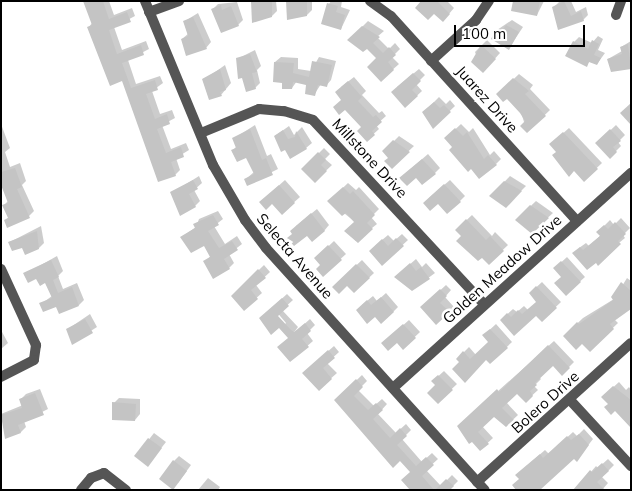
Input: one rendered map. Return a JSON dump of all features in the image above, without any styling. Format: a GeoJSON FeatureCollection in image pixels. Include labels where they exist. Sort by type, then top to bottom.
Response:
{"type":"FeatureCollection","features":[{"type":"Feature","properties":{"kind":"street","name":"Selecta Avenue"},"geometry":{"type":"LineString","coordinates":[[146,1],[149,12],[228,194],[266,248],[481,486]]}},
{"type":"Feature","properties":{"kind":"street"},"geometry":{"type":"LineString","coordinates":[[149,12],[179,1]]}},
{"type":"Feature","properties":{"kind":"street","name":"Juarez Drive"},"geometry":{"type":"LineString","coordinates":[[370,1],[391,16],[577,221]]}},
{"type":"Feature","properties":{"kind":"street"},"geometry":{"type":"LineString","coordinates":[[431,60],[476,20],[489,1]]}},
{"type":"Feature","properties":{"kind":"street"},"geometry":{"type":"LineString","coordinates":[[616,15],[622,1]]}},
{"type":"Feature","properties":{"kind":"street","name":"Millstone Drive"},"geometry":{"type":"LineString","coordinates":[[201,133],[259,109],[284,111],[313,120],[484,304]]}},
{"type":"Feature","properties":{"kind":"street","name":"Golden Meadow Drive"},"geometry":{"type":"LineString","coordinates":[[393,388],[631,173]]}},
{"type":"Feature","properties":{"kind":"street"},"geometry":{"type":"LineString","coordinates":[[1,269],[36,344],[34,360],[1,378]]}},
{"type":"Feature","properties":{"kind":"street","name":"Bolero Drive"},"geometry":{"type":"LineString","coordinates":[[481,486],[631,343]]}},
{"type":"Feature","properties":{"kind":"street"},"geometry":{"type":"LineString","coordinates":[[570,400],[631,466]]}},
{"type":"Feature","properties":{"kind":"street"},"geometry":{"type":"LineString","coordinates":[[81,490],[91,478],[104,473],[126,490]]}},
{"type":"Feature","properties":{"kind":"building"},"geometry":{"type":"Polygon","coordinates":[[[83,1],[103,1],[109,19],[127,12],[131,22],[109,30],[117,54],[141,45],[144,55],[122,63],[131,88],[155,80],[158,90],[146,94],[155,119],[167,114],[170,124],[157,129],[166,153],[181,147],[184,157],[171,162],[176,176],[158,182],[122,81],[110,86],[87,27],[92,25],[83,1]]]}},
{"type":"Feature","properties":{"kind":"building"},"geometry":{"type":"Polygon","coordinates":[[[251,1],[272,2],[272,17],[252,23],[251,1]]]}},
{"type":"Feature","properties":{"kind":"building"},"geometry":{"type":"Polygon","coordinates":[[[286,1],[307,1],[307,16],[287,20],[286,1]]]}},
{"type":"Feature","properties":{"kind":"building"},"geometry":{"type":"Polygon","coordinates":[[[421,1],[437,1],[450,14],[443,22],[434,14],[428,20],[415,8],[421,1]]]}},
{"type":"Feature","properties":{"kind":"building"},"geometry":{"type":"Polygon","coordinates":[[[513,1],[540,1],[537,16],[511,11],[513,1]]]}},
{"type":"Feature","properties":{"kind":"building"},"geometry":{"type":"Polygon","coordinates":[[[564,1],[571,16],[581,11],[584,21],[558,30],[552,7],[564,1]]]}},
{"type":"Feature","properties":{"kind":"building"},"geometry":{"type":"Polygon","coordinates":[[[327,3],[338,6],[336,12],[345,15],[341,30],[321,24],[327,3]]]}},
{"type":"Feature","properties":{"kind":"building"},"geometry":{"type":"Polygon","coordinates":[[[221,5],[222,10],[231,6],[239,26],[221,33],[211,9],[221,5]]]}},
{"type":"Feature","properties":{"kind":"building"},"geometry":{"type":"Polygon","coordinates":[[[193,17],[207,49],[186,56],[181,39],[188,36],[183,21],[193,17]]]}},
{"type":"Feature","properties":{"kind":"building"},"geometry":{"type":"Polygon","coordinates":[[[506,25],[519,32],[509,50],[491,39],[496,29],[501,32],[506,25]]]}},
{"type":"Feature","properties":{"kind":"building"},"geometry":{"type":"Polygon","coordinates":[[[362,26],[380,37],[373,43],[383,53],[389,47],[396,55],[388,62],[394,70],[381,82],[367,67],[376,58],[367,49],[363,52],[347,40],[362,26]]]}},
{"type":"Feature","properties":{"kind":"building"},"geometry":{"type":"Polygon","coordinates":[[[592,40],[599,44],[594,55],[601,58],[597,65],[589,62],[587,67],[565,56],[573,41],[588,49],[592,40]]]}},
{"type":"Feature","properties":{"kind":"building"},"geometry":{"type":"Polygon","coordinates":[[[628,44],[631,69],[611,72],[607,59],[622,54],[620,47],[628,44]]]}},
{"type":"Feature","properties":{"kind":"building"},"geometry":{"type":"Polygon","coordinates":[[[481,45],[496,59],[483,73],[471,62],[481,45]]]}},
{"type":"Feature","properties":{"kind":"building"},"geometry":{"type":"Polygon","coordinates":[[[250,54],[257,72],[252,73],[256,89],[246,92],[242,78],[238,79],[236,58],[250,54]]]}},
{"type":"Feature","properties":{"kind":"building"},"geometry":{"type":"Polygon","coordinates":[[[312,61],[332,65],[327,87],[318,85],[315,96],[305,94],[306,85],[293,82],[292,89],[282,89],[282,83],[273,82],[274,62],[294,63],[293,73],[309,77],[312,61]]]}},
{"type":"Feature","properties":{"kind":"building"},"geometry":{"type":"Polygon","coordinates":[[[220,69],[226,90],[220,92],[222,96],[209,100],[202,79],[220,69]]]}},
{"type":"Feature","properties":{"kind":"building"},"geometry":{"type":"Polygon","coordinates":[[[413,73],[421,81],[412,90],[418,96],[405,108],[391,92],[413,73]]]}},
{"type":"Feature","properties":{"kind":"building"},"geometry":{"type":"Polygon","coordinates":[[[513,78],[529,91],[525,94],[546,116],[527,133],[520,126],[525,121],[520,113],[507,99],[503,102],[496,94],[513,78]]]}},
{"type":"Feature","properties":{"kind":"building"},"geometry":{"type":"Polygon","coordinates":[[[348,81],[362,97],[358,101],[373,117],[376,115],[382,122],[372,131],[375,135],[367,142],[357,131],[361,127],[345,110],[339,115],[333,107],[341,100],[335,92],[348,81]]]}},
{"type":"Feature","properties":{"kind":"building"},"geometry":{"type":"Polygon","coordinates":[[[434,102],[440,108],[444,105],[451,112],[433,129],[422,112],[434,102]]]}},
{"type":"Feature","properties":{"kind":"building"},"geometry":{"type":"Polygon","coordinates":[[[631,103],[631,125],[620,113],[631,103]]]}},
{"type":"Feature","properties":{"kind":"building"},"geometry":{"type":"Polygon","coordinates":[[[455,128],[463,136],[467,132],[484,159],[488,155],[497,165],[479,179],[471,169],[468,172],[449,150],[452,147],[444,138],[455,128]]]}},
{"type":"Feature","properties":{"kind":"building"},"geometry":{"type":"Polygon","coordinates":[[[250,129],[262,160],[266,158],[273,175],[247,186],[244,179],[254,174],[246,158],[237,162],[231,150],[236,148],[232,138],[250,129]]]}},
{"type":"Feature","properties":{"kind":"building"},"geometry":{"type":"Polygon","coordinates":[[[610,129],[621,141],[613,147],[617,152],[610,159],[595,143],[610,129]]]}},
{"type":"Feature","properties":{"kind":"building"},"geometry":{"type":"Polygon","coordinates":[[[283,130],[288,139],[295,137],[296,131],[307,149],[290,159],[285,150],[281,152],[274,136],[283,130]]]}},
{"type":"Feature","properties":{"kind":"building"},"geometry":{"type":"Polygon","coordinates":[[[563,132],[598,169],[584,182],[574,171],[569,177],[552,155],[556,152],[549,144],[563,132]]]}},
{"type":"Feature","properties":{"kind":"building"},"geometry":{"type":"Polygon","coordinates":[[[393,140],[410,152],[392,169],[384,161],[388,158],[382,151],[393,140]]]}},
{"type":"Feature","properties":{"kind":"building"},"geometry":{"type":"Polygon","coordinates":[[[318,152],[326,160],[321,165],[327,171],[315,183],[301,169],[318,152]]]}},
{"type":"Feature","properties":{"kind":"building"},"geometry":{"type":"Polygon","coordinates":[[[422,159],[436,174],[422,185],[416,178],[407,186],[399,178],[422,159]]]}},
{"type":"Feature","properties":{"kind":"building"},"geometry":{"type":"Polygon","coordinates":[[[15,168],[22,187],[17,189],[30,218],[7,228],[4,220],[8,218],[2,205],[8,203],[1,185],[1,172],[15,168]]]}},
{"type":"Feature","properties":{"kind":"building"},"geometry":{"type":"Polygon","coordinates":[[[193,180],[198,189],[189,194],[196,207],[180,216],[170,192],[193,180]]]}},
{"type":"Feature","properties":{"kind":"building"},"geometry":{"type":"Polygon","coordinates":[[[504,181],[522,191],[506,208],[489,196],[504,181]]]}},
{"type":"Feature","properties":{"kind":"building"},"geometry":{"type":"Polygon","coordinates":[[[444,184],[461,202],[447,214],[438,204],[430,211],[423,203],[444,184]]]}},
{"type":"Feature","properties":{"kind":"building"},"geometry":{"type":"Polygon","coordinates":[[[279,185],[295,203],[282,215],[272,204],[266,210],[259,202],[279,185]]]}},
{"type":"Feature","properties":{"kind":"building"},"geometry":{"type":"Polygon","coordinates":[[[343,187],[350,194],[353,191],[375,215],[367,223],[373,229],[358,243],[344,231],[354,222],[346,213],[342,216],[327,201],[343,187]]]}},
{"type":"Feature","properties":{"kind":"building"},"geometry":{"type":"Polygon","coordinates":[[[530,205],[549,218],[532,234],[515,220],[530,205]]]}},
{"type":"Feature","properties":{"kind":"building"},"geometry":{"type":"Polygon","coordinates":[[[311,213],[325,231],[312,242],[307,236],[294,246],[287,238],[292,234],[290,231],[311,213]]]}},
{"type":"Feature","properties":{"kind":"building"},"geometry":{"type":"Polygon","coordinates":[[[213,215],[219,225],[208,231],[219,248],[232,241],[238,250],[224,259],[230,269],[213,279],[203,261],[210,257],[204,246],[191,253],[180,237],[195,228],[193,224],[213,215]]]}},
{"type":"Feature","properties":{"kind":"building"},"geometry":{"type":"Polygon","coordinates":[[[466,219],[486,240],[490,236],[504,251],[489,265],[482,258],[478,261],[456,241],[461,236],[455,230],[466,219]]]}},
{"type":"Feature","properties":{"kind":"building"},"geometry":{"type":"Polygon","coordinates":[[[615,222],[626,234],[618,241],[621,244],[598,266],[596,263],[587,270],[572,253],[580,247],[583,250],[600,236],[596,232],[604,225],[608,229],[615,222]]]}},
{"type":"Feature","properties":{"kind":"building"},"geometry":{"type":"Polygon","coordinates":[[[37,231],[39,249],[25,255],[22,248],[12,251],[8,242],[37,231]]]}},
{"type":"Feature","properties":{"kind":"building"},"geometry":{"type":"Polygon","coordinates":[[[396,238],[404,246],[382,266],[369,251],[382,239],[388,246],[396,238]]]}},
{"type":"Feature","properties":{"kind":"building"},"geometry":{"type":"Polygon","coordinates":[[[328,245],[342,260],[323,277],[316,269],[320,265],[314,258],[328,245]]]}},
{"type":"Feature","properties":{"kind":"building"},"geometry":{"type":"Polygon","coordinates":[[[51,260],[59,277],[53,280],[58,293],[72,287],[79,306],[59,314],[56,307],[43,312],[39,303],[52,298],[45,283],[40,286],[36,279],[28,283],[23,273],[51,260]]]}},
{"type":"Feature","properties":{"kind":"building"},"geometry":{"type":"Polygon","coordinates":[[[561,261],[581,282],[566,296],[554,283],[561,277],[553,268],[561,261]]]}},
{"type":"Feature","properties":{"kind":"building"},"geometry":{"type":"Polygon","coordinates":[[[410,263],[416,271],[421,267],[430,279],[412,291],[394,277],[410,263]]]}},
{"type":"Feature","properties":{"kind":"building"},"geometry":{"type":"Polygon","coordinates":[[[356,264],[370,278],[354,293],[347,286],[339,294],[332,287],[356,264]]]}},
{"type":"Feature","properties":{"kind":"building"},"geometry":{"type":"Polygon","coordinates":[[[258,269],[266,278],[251,290],[258,299],[244,311],[231,296],[258,269]]]}},
{"type":"Feature","properties":{"kind":"building"},"geometry":{"type":"Polygon","coordinates":[[[621,282],[631,291],[631,309],[610,324],[614,329],[590,352],[582,344],[576,350],[563,336],[577,322],[579,324],[613,300],[611,297],[621,282]]]}},
{"type":"Feature","properties":{"kind":"building"},"geometry":{"type":"Polygon","coordinates":[[[536,286],[557,308],[542,322],[536,316],[514,336],[500,320],[507,313],[511,317],[518,310],[522,314],[536,302],[529,293],[536,286]]]}},
{"type":"Feature","properties":{"kind":"building"},"geometry":{"type":"Polygon","coordinates":[[[440,289],[447,296],[440,303],[450,312],[436,325],[420,307],[440,289]]]}},
{"type":"Feature","properties":{"kind":"building"},"geometry":{"type":"Polygon","coordinates":[[[381,297],[394,312],[381,324],[375,317],[367,324],[356,310],[367,300],[371,305],[381,297]]]}},
{"type":"Feature","properties":{"kind":"building"},"geometry":{"type":"Polygon","coordinates":[[[282,298],[289,306],[278,316],[294,332],[305,323],[311,331],[302,339],[309,347],[290,362],[277,347],[288,338],[279,328],[271,335],[259,318],[282,298]]]}},
{"type":"Feature","properties":{"kind":"building"},"geometry":{"type":"Polygon","coordinates":[[[85,319],[93,333],[72,345],[66,329],[85,319]]]}},
{"type":"Feature","properties":{"kind":"building"},"geometry":{"type":"Polygon","coordinates":[[[403,324],[416,338],[403,350],[397,343],[388,351],[381,343],[403,324]]]}},
{"type":"Feature","properties":{"kind":"building"},"geometry":{"type":"Polygon","coordinates":[[[490,329],[508,348],[490,364],[486,360],[465,383],[452,369],[459,362],[456,359],[463,351],[470,359],[488,342],[482,335],[490,329]]]}},
{"type":"Feature","properties":{"kind":"building"},"geometry":{"type":"Polygon","coordinates":[[[548,345],[570,368],[562,376],[553,366],[535,383],[537,385],[530,391],[533,396],[526,403],[517,394],[502,408],[514,420],[506,427],[494,417],[478,432],[489,444],[480,451],[472,442],[469,444],[457,426],[497,389],[499,392],[548,345]]]}},
{"type":"Feature","properties":{"kind":"building"},"geometry":{"type":"Polygon","coordinates":[[[328,350],[335,358],[323,368],[332,379],[319,391],[302,373],[328,350]]]}},
{"type":"Feature","properties":{"kind":"building"},"geometry":{"type":"Polygon","coordinates":[[[438,375],[453,390],[438,404],[427,393],[435,385],[431,381],[438,375]]]}},
{"type":"Feature","properties":{"kind":"building"},"geometry":{"type":"Polygon","coordinates":[[[356,379],[363,387],[354,396],[368,410],[376,403],[383,410],[373,419],[390,438],[400,428],[407,436],[397,445],[416,466],[426,457],[434,465],[422,476],[434,490],[410,490],[401,480],[410,472],[400,461],[393,468],[334,400],[356,379]]]}},
{"type":"Feature","properties":{"kind":"building"},"geometry":{"type":"Polygon","coordinates":[[[613,386],[631,400],[631,428],[615,411],[611,415],[604,407],[608,404],[601,397],[613,386]]]}},
{"type":"Feature","properties":{"kind":"building"},"geometry":{"type":"Polygon","coordinates":[[[35,393],[44,415],[18,425],[21,433],[5,439],[1,415],[22,408],[19,399],[35,393]]]}},
{"type":"Feature","properties":{"kind":"building"},"geometry":{"type":"Polygon","coordinates":[[[112,402],[136,404],[135,421],[112,420],[112,402]]]}},
{"type":"Feature","properties":{"kind":"building"},"geometry":{"type":"Polygon","coordinates":[[[579,434],[589,445],[577,462],[574,459],[540,490],[516,490],[512,485],[519,479],[515,475],[540,454],[543,458],[567,436],[571,440],[579,434]]]}},
{"type":"Feature","properties":{"kind":"building"},"geometry":{"type":"Polygon","coordinates":[[[148,438],[162,448],[148,467],[134,456],[148,438]]]}},
{"type":"Feature","properties":{"kind":"building"},"geometry":{"type":"Polygon","coordinates":[[[173,460],[187,471],[173,490],[159,479],[173,460]]]}},
{"type":"Feature","properties":{"kind":"building"},"geometry":{"type":"Polygon","coordinates":[[[602,463],[609,471],[597,482],[605,490],[573,490],[590,470],[592,472],[602,463]]]}},
{"type":"Feature","properties":{"kind":"building"},"geometry":{"type":"Polygon","coordinates":[[[446,479],[454,486],[450,490],[435,490],[446,479]]]}}]}
